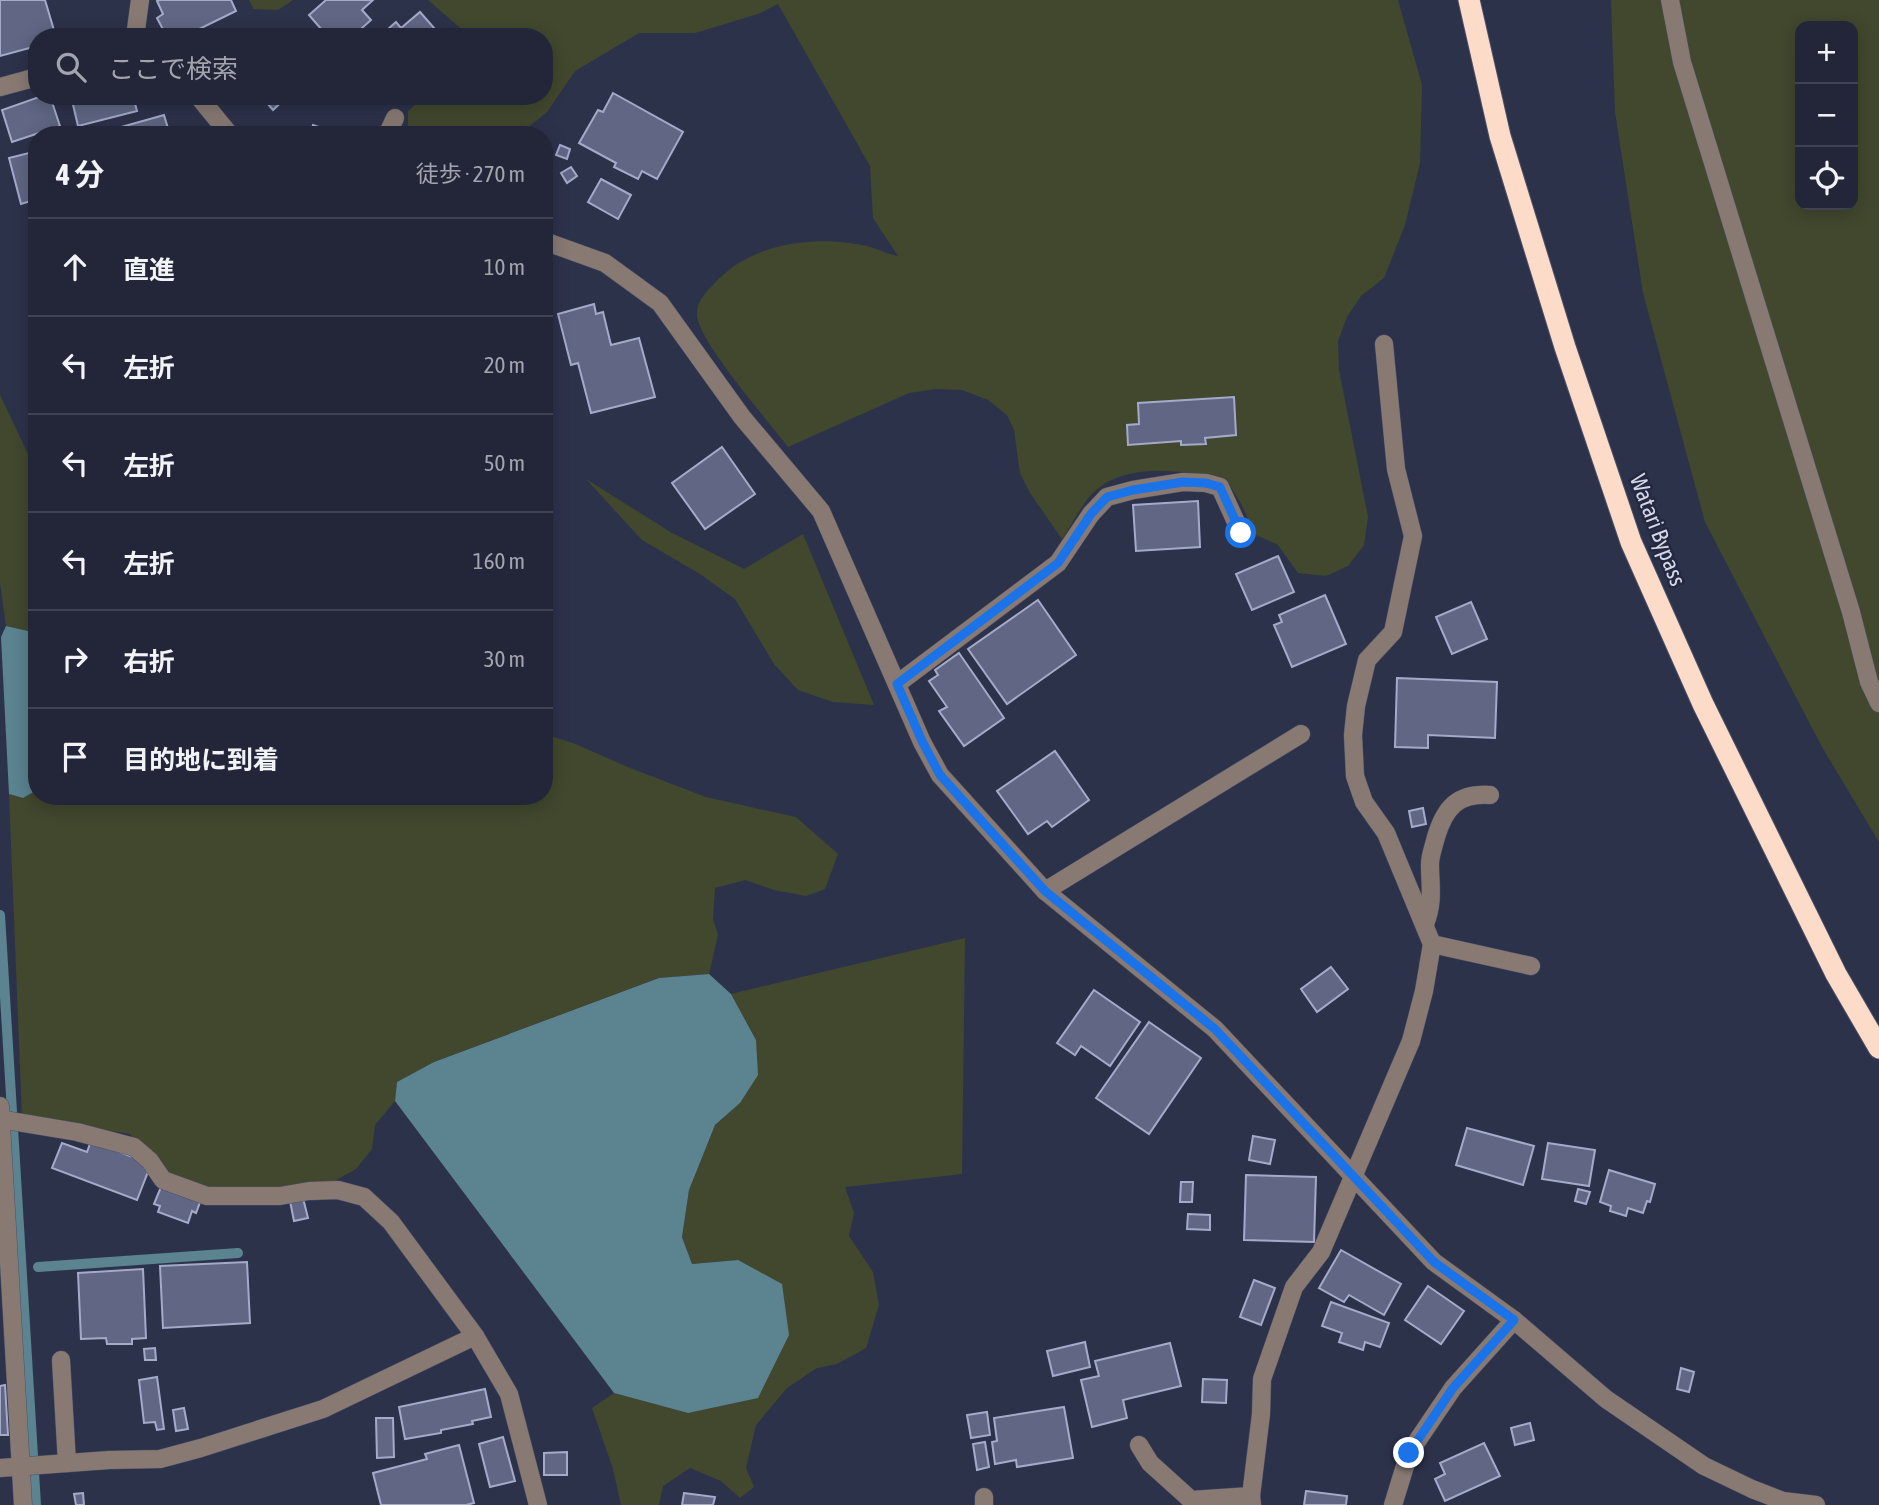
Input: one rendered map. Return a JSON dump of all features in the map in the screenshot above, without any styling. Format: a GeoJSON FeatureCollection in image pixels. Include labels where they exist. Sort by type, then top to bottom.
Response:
{"type":"FeatureCollection","features":[{"type":"Feature","properties":{"kind":"highway","name":"Watari Bypass"},"geometry":{"type":"LineString","coordinates":[[1469,0],[1500,136],[1565,347],[1631,542],[1703,704],[1836,974],[1879,1048]]}},
{"type":"Feature","properties":{"kind":"street"},"geometry":{"type":"LineString","coordinates":[[136,28],[140,0]]}},
{"type":"Feature","properties":{"kind":"street"},"geometry":{"type":"LineString","coordinates":[[1670,0],[1682,62],[1851,612],[1869,682],[1879,703]]}},
{"type":"Feature","properties":{"kind":"street"},"geometry":{"type":"LineString","coordinates":[[0,88],[28,80]]}},
{"type":"Feature","properties":{"kind":"street"},"geometry":{"type":"LineString","coordinates":[[205,105],[223,126]]}},
{"type":"Feature","properties":{"kind":"street"},"geometry":{"type":"LineString","coordinates":[[553,244],[605,263],[660,303],[742,417],[821,510],[922,741],[940,775],[1045,891],[1215,1029],[1434,1262],[1514,1320],[1606,1399],[1704,1466],[1752,1489],[1783,1500],[1816,1505]]}},
{"type":"Feature","properties":{"kind":"street"},"geometry":{"type":"LineString","coordinates":[[1139,1446],[1150,1463],[1191,1500],[1252,1500],[1262,1379],[1294,1287],[1321,1252],[1411,1041],[1432,944],[1386,833],[1364,802],[1355,776],[1353,735],[1356,706],[1367,660],[1393,632],[1413,536],[1396,469],[1384,344]]}},
{"type":"Feature","properties":{"kind":"street"},"geometry":{"type":"LineString","coordinates":[[897,684],[1058,563],[1091,514],[1107,497],[1170,484],[1206,483],[1220,487],[1241,533]]}},
{"type":"Feature","properties":{"kind":"street"},"geometry":{"type":"LineString","coordinates":[[1045,891],[1301,734]]}},
{"type":"Feature","properties":{"kind":"street"},"geometry":{"type":"LineString","coordinates":[[1425,924],[1432,907],[1430,861],[1441,821],[1456,802],[1472,794],[1490,796]]}},
{"type":"Feature","properties":{"kind":"street"},"geometry":{"type":"LineString","coordinates":[[1432,944],[1531,966]]}},
{"type":"Feature","properties":{"kind":"street"},"geometry":{"type":"LineString","coordinates":[[0,1106],[23,1505]]}},
{"type":"Feature","properties":{"kind":"street"},"geometry":{"type":"LineString","coordinates":[[0,1119],[77,1132],[134,1147],[150,1161],[163,1180],[208,1196],[280,1196],[338,1190],[364,1197],[391,1222],[475,1336],[509,1394],[538,1505]]}},
{"type":"Feature","properties":{"kind":"street"},"geometry":{"type":"LineString","coordinates":[[1393,1505],[1409,1453],[1453,1388],[1514,1320]]}},
{"type":"Feature","properties":{"kind":"street"},"geometry":{"type":"LineString","coordinates":[[0,1468],[160,1459],[201,1448],[323,1409],[475,1336]]}},
{"type":"Feature","properties":{"kind":"street"},"geometry":{"type":"LineString","coordinates":[[61,1360],[67,1463]]}},
{"type":"Feature","properties":{"kind":"green space"},"geometry":{"type":"Polygon","coordinates":[[[249,0],[293,0],[278,10],[254,9],[249,0]]]}},
{"type":"Feature","properties":{"kind":"green space"},"geometry":{"type":"Polygon","coordinates":[[[428,0],[1398,0],[1422,85],[1420,163],[1405,225],[1384,278],[1361,296],[1347,317],[1338,341],[1339,370],[1368,517],[1364,545],[1348,566],[1326,576],[1298,573],[1278,545],[1254,534],[1242,505],[1227,481],[1160,471],[1126,475],[1096,490],[1082,506],[1062,539],[1030,493],[1020,473],[1014,430],[1007,415],[988,400],[962,390],[936,389],[909,393],[788,447],[710,345],[697,316],[702,298],[728,270],[763,251],[782,246],[802,242],[843,242],[898,256],[873,218],[870,166],[778,4],[758,14],[695,33],[639,33],[575,71],[553,103],[553,28],[460,28],[428,0]]]}},
{"type":"Feature","properties":{"kind":"green space"},"geometry":{"type":"Polygon","coordinates":[[[1611,0],[1879,0],[1879,842],[1822,747],[1705,522],[1643,293],[1615,112],[1611,0]]]}},
{"type":"Feature","properties":{"kind":"green space"},"geometry":{"type":"Polygon","coordinates":[[[415,105],[552,105],[530,126],[408,126],[408,111],[415,105]]]}},
{"type":"Feature","properties":{"kind":"green space"},"geometry":{"type":"Polygon","coordinates":[[[0,395],[28,454],[28,631],[6,626],[0,583],[0,395]]]}},
{"type":"Feature","properties":{"kind":"green space"},"geometry":{"type":"Polygon","coordinates":[[[586,479],[672,533],[744,569],[803,534],[874,705],[833,702],[798,690],[774,664],[735,599],[700,574],[642,540],[586,479]]]}},
{"type":"Feature","properties":{"kind":"green space"},"geometry":{"type":"Polygon","coordinates":[[[553,737],[706,797],[796,817],[838,854],[825,889],[806,896],[774,890],[745,880],[715,888],[713,919],[718,935],[709,974],[659,978],[434,1062],[397,1082],[395,1101],[375,1125],[372,1149],[356,1169],[329,1184],[217,1197],[166,1179],[130,1134],[22,1117],[9,794],[23,798],[28,795],[28,805],[553,805],[553,737]]]}},
{"type":"Feature","properties":{"kind":"green space"},"geometry":{"type":"Polygon","coordinates":[[[965,938],[962,1174],[845,1187],[854,1213],[849,1236],[873,1272],[879,1305],[866,1348],[837,1364],[817,1368],[787,1388],[756,1425],[746,1468],[754,1487],[740,1498],[721,1481],[690,1468],[663,1486],[659,1505],[621,1505],[613,1469],[592,1408],[614,1393],[688,1413],[738,1260],[692,1264],[682,1237],[689,1190],[715,1125],[740,1103],[756,1040],[731,994],[965,938]]]}},
{"type":"Feature","properties":{"kind":"water"},"geometry":{"type":"Polygon","coordinates":[[[6,626],[28,631],[28,795],[23,798],[9,794],[1,637],[6,626]]]}},
{"type":"Feature","properties":{"kind":"water"},"geometry":{"type":"Polygon","coordinates":[[[709,974],[731,994],[756,1040],[758,1075],[740,1103],[715,1125],[689,1190],[682,1237],[692,1264],[738,1260],[782,1284],[789,1335],[758,1398],[688,1413],[614,1393],[395,1101],[397,1082],[434,1062],[659,978],[709,974]]]}},
{"type":"Feature","properties":{"kind":"building"},"geometry":{"type":"Polygon","coordinates":[[[0,0],[45,0],[53,28],[28,28],[28,48],[0,56],[0,0]]]}},
{"type":"Feature","properties":{"kind":"building"},"geometry":{"type":"Polygon","coordinates":[[[231,0],[236,11],[201,28],[162,28],[157,18],[163,14],[157,1],[231,0]]]}},
{"type":"Feature","properties":{"kind":"building"},"geometry":{"type":"Polygon","coordinates":[[[326,0],[373,0],[362,10],[371,20],[362,28],[320,28],[309,15],[326,0]]]}},
{"type":"Feature","properties":{"kind":"building"},"geometry":{"type":"Polygon","coordinates":[[[420,12],[434,28],[401,28],[420,12]]]}},
{"type":"Feature","properties":{"kind":"building"},"geometry":{"type":"Polygon","coordinates":[[[396,22],[401,28],[389,28],[396,22]]]}},
{"type":"Feature","properties":{"kind":"building"},"geometry":{"type":"Polygon","coordinates":[[[613,93],[683,132],[657,179],[642,171],[638,179],[614,167],[616,163],[579,143],[598,110],[603,112],[613,93]]]}},
{"type":"Feature","properties":{"kind":"building"},"geometry":{"type":"Polygon","coordinates":[[[28,101],[28,105],[53,105],[60,126],[28,126],[28,137],[12,142],[2,110],[28,101]]]}},
{"type":"Feature","properties":{"kind":"building"},"geometry":{"type":"Polygon","coordinates":[[[73,105],[135,105],[137,111],[78,126],[73,105]]]}},
{"type":"Feature","properties":{"kind":"building"},"geometry":{"type":"Polygon","coordinates":[[[164,115],[167,126],[125,126],[164,115]]]}},
{"type":"Feature","properties":{"kind":"building"},"geometry":{"type":"Polygon","coordinates":[[[560,145],[570,149],[567,159],[556,155],[560,145]]]}},
{"type":"Feature","properties":{"kind":"building"},"geometry":{"type":"Polygon","coordinates":[[[28,153],[28,202],[21,204],[9,158],[28,153]]]}},
{"type":"Feature","properties":{"kind":"building"},"geometry":{"type":"Polygon","coordinates":[[[571,167],[577,176],[567,183],[561,173],[571,167]]]}},
{"type":"Feature","properties":{"kind":"building"},"geometry":{"type":"Polygon","coordinates":[[[601,179],[631,195],[618,219],[588,202],[601,179]]]}},
{"type":"Feature","properties":{"kind":"building"},"geometry":{"type":"Polygon","coordinates":[[[594,304],[596,314],[603,312],[611,345],[639,338],[655,397],[591,413],[578,363],[571,365],[558,314],[594,304]]]}},
{"type":"Feature","properties":{"kind":"building"},"geometry":{"type":"Polygon","coordinates":[[[1234,397],[1236,435],[1205,438],[1206,444],[1181,445],[1181,441],[1128,445],[1127,425],[1139,424],[1138,403],[1234,397]]]}},
{"type":"Feature","properties":{"kind":"building"},"geometry":{"type":"Polygon","coordinates":[[[722,447],[755,494],[705,529],[672,483],[722,447]]]}},
{"type":"Feature","properties":{"kind":"building"},"geometry":{"type":"Polygon","coordinates":[[[1198,501],[1200,547],[1136,551],[1133,505],[1198,501]]]}},
{"type":"Feature","properties":{"kind":"building"},"geometry":{"type":"Polygon","coordinates":[[[1278,556],[1294,592],[1252,610],[1236,574],[1278,556]]]}},
{"type":"Feature","properties":{"kind":"building"},"geometry":{"type":"Polygon","coordinates":[[[1325,595],[1346,644],[1292,667],[1274,625],[1282,622],[1279,615],[1325,595]]]}},
{"type":"Feature","properties":{"kind":"building"},"geometry":{"type":"Polygon","coordinates":[[[1038,600],[1076,655],[1007,704],[968,649],[1038,600]]]}},
{"type":"Feature","properties":{"kind":"building"},"geometry":{"type":"Polygon","coordinates":[[[1471,602],[1487,639],[1452,654],[1436,617],[1471,602]]]}},
{"type":"Feature","properties":{"kind":"building"},"geometry":{"type":"Polygon","coordinates":[[[959,653],[1004,718],[964,746],[939,711],[947,707],[929,681],[938,675],[935,670],[959,653]]]}},
{"type":"Feature","properties":{"kind":"building"},"geometry":{"type":"Polygon","coordinates":[[[1397,678],[1497,682],[1495,738],[1428,735],[1428,748],[1395,747],[1397,678]]]}},
{"type":"Feature","properties":{"kind":"building"},"geometry":{"type":"Polygon","coordinates":[[[1055,751],[1089,800],[1052,827],[1047,821],[1028,834],[997,791],[1055,751]]]}},
{"type":"Feature","properties":{"kind":"building"},"geometry":{"type":"Polygon","coordinates":[[[1423,808],[1426,824],[1412,827],[1409,811],[1423,808]]]}},
{"type":"Feature","properties":{"kind":"building"},"geometry":{"type":"Polygon","coordinates":[[[1331,967],[1348,989],[1317,1012],[1301,989],[1331,967]]]}},
{"type":"Feature","properties":{"kind":"building"},"geometry":{"type":"Polygon","coordinates":[[[1094,990],[1140,1022],[1110,1066],[1081,1046],[1075,1055],[1057,1043],[1094,990]]]}},
{"type":"Feature","properties":{"kind":"building"},"geometry":{"type":"Polygon","coordinates":[[[1149,1022],[1201,1058],[1149,1134],[1096,1098],[1149,1022]]]}},
{"type":"Feature","properties":{"kind":"building"},"geometry":{"type":"Polygon","coordinates":[[[1467,1128],[1534,1146],[1523,1185],[1456,1165],[1467,1128]]]}},
{"type":"Feature","properties":{"kind":"building"},"geometry":{"type":"Polygon","coordinates":[[[1253,1136],[1275,1140],[1270,1164],[1249,1160],[1253,1136]]]}},
{"type":"Feature","properties":{"kind":"building"},"geometry":{"type":"Polygon","coordinates":[[[91,1141],[151,1164],[137,1200],[52,1168],[62,1143],[87,1152],[91,1141]]]}},
{"type":"Feature","properties":{"kind":"building"},"geometry":{"type":"Polygon","coordinates":[[[1548,1143],[1595,1150],[1589,1186],[1542,1179],[1548,1143]]]}},
{"type":"Feature","properties":{"kind":"building"},"geometry":{"type":"Polygon","coordinates":[[[1609,1170],[1655,1184],[1650,1202],[1647,1201],[1643,1213],[1628,1208],[1626,1216],[1610,1211],[1611,1206],[1600,1202],[1609,1170]]]}},
{"type":"Feature","properties":{"kind":"building"},"geometry":{"type":"Polygon","coordinates":[[[1246,1175],[1316,1177],[1314,1242],[1244,1240],[1246,1175]]]}},
{"type":"Feature","properties":{"kind":"building"},"geometry":{"type":"Polygon","coordinates":[[[163,1182],[202,1197],[196,1213],[192,1211],[188,1223],[158,1212],[160,1206],[154,1204],[163,1182]]]}},
{"type":"Feature","properties":{"kind":"building"},"geometry":{"type":"Polygon","coordinates":[[[1181,1182],[1193,1182],[1192,1202],[1180,1202],[1181,1182]]]}},
{"type":"Feature","properties":{"kind":"building"},"geometry":{"type":"Polygon","coordinates":[[[1578,1189],[1590,1192],[1586,1204],[1575,1201],[1578,1189]]]}},
{"type":"Feature","properties":{"kind":"building"},"geometry":{"type":"Polygon","coordinates":[[[302,1194],[308,1218],[294,1221],[289,1196],[302,1194]]]}},
{"type":"Feature","properties":{"kind":"building"},"geometry":{"type":"Polygon","coordinates":[[[1188,1214],[1210,1215],[1210,1230],[1187,1229],[1188,1214]]]}},
{"type":"Feature","properties":{"kind":"building"},"geometry":{"type":"Polygon","coordinates":[[[1341,1250],[1401,1284],[1384,1315],[1349,1295],[1344,1302],[1319,1288],[1341,1250]]]}},
{"type":"Feature","properties":{"kind":"building"},"geometry":{"type":"Polygon","coordinates":[[[247,1262],[250,1323],[163,1328],[160,1266],[247,1262]]]}},
{"type":"Feature","properties":{"kind":"building"},"geometry":{"type":"Polygon","coordinates":[[[143,1269],[146,1338],[132,1339],[132,1344],[107,1344],[106,1338],[81,1339],[78,1273],[143,1269]]]}},
{"type":"Feature","properties":{"kind":"building"},"geometry":{"type":"Polygon","coordinates":[[[1254,1280],[1275,1288],[1261,1325],[1240,1317],[1254,1280]]]}},
{"type":"Feature","properties":{"kind":"building"},"geometry":{"type":"Polygon","coordinates":[[[1428,1286],[1464,1311],[1441,1344],[1405,1320],[1428,1286]]]}},
{"type":"Feature","properties":{"kind":"building"},"geometry":{"type":"Polygon","coordinates":[[[1331,1302],[1389,1323],[1380,1347],[1365,1342],[1363,1350],[1339,1342],[1342,1333],[1322,1326],[1331,1302]]]}},
{"type":"Feature","properties":{"kind":"building"},"geometry":{"type":"Polygon","coordinates":[[[1085,1342],[1090,1367],[1053,1376],[1047,1351],[1085,1342]]]}},
{"type":"Feature","properties":{"kind":"building"},"geometry":{"type":"Polygon","coordinates":[[[1170,1343],[1181,1386],[1123,1400],[1127,1418],[1092,1427],[1081,1380],[1099,1376],[1095,1361],[1170,1343]]]}},
{"type":"Feature","properties":{"kind":"building"},"geometry":{"type":"Polygon","coordinates":[[[155,1348],[156,1360],[145,1360],[144,1349],[155,1348]]]}},
{"type":"Feature","properties":{"kind":"building"},"geometry":{"type":"Polygon","coordinates":[[[1681,1368],[1694,1372],[1689,1392],[1677,1389],[1681,1368]]]}},
{"type":"Feature","properties":{"kind":"building"},"geometry":{"type":"Polygon","coordinates":[[[157,1377],[164,1429],[157,1430],[155,1422],[144,1423],[139,1380],[157,1377]]]}},
{"type":"Feature","properties":{"kind":"building"},"geometry":{"type":"Polygon","coordinates":[[[1203,1379],[1227,1380],[1226,1403],[1202,1402],[1203,1379]]]}},
{"type":"Feature","properties":{"kind":"building"},"geometry":{"type":"Polygon","coordinates":[[[5,1385],[8,1435],[0,1435],[0,1386],[5,1385]]]}},
{"type":"Feature","properties":{"kind":"building"},"geometry":{"type":"Polygon","coordinates":[[[485,1389],[491,1417],[472,1421],[473,1424],[441,1430],[441,1433],[405,1439],[399,1407],[485,1389]]]}},
{"type":"Feature","properties":{"kind":"building"},"geometry":{"type":"Polygon","coordinates":[[[1064,1407],[1073,1458],[1017,1467],[1016,1460],[995,1464],[992,1442],[997,1441],[994,1418],[1064,1407]]]}},
{"type":"Feature","properties":{"kind":"building"},"geometry":{"type":"Polygon","coordinates":[[[184,1408],[188,1429],[176,1431],[173,1410],[184,1408]]]}},
{"type":"Feature","properties":{"kind":"building"},"geometry":{"type":"Polygon","coordinates":[[[987,1412],[990,1435],[971,1438],[967,1415],[987,1412]]]}},
{"type":"Feature","properties":{"kind":"building"},"geometry":{"type":"Polygon","coordinates":[[[376,1418],[393,1418],[394,1457],[377,1458],[376,1418]]]}},
{"type":"Feature","properties":{"kind":"building"},"geometry":{"type":"Polygon","coordinates":[[[1530,1423],[1534,1440],[1515,1445],[1511,1428],[1530,1423]]]}},
{"type":"Feature","properties":{"kind":"building"},"geometry":{"type":"Polygon","coordinates":[[[503,1437],[515,1481],[490,1487],[479,1444],[503,1437]]]}},
{"type":"Feature","properties":{"kind":"building"},"geometry":{"type":"Polygon","coordinates":[[[985,1442],[989,1467],[977,1470],[973,1444],[985,1442]]]}},
{"type":"Feature","properties":{"kind":"building"},"geometry":{"type":"Polygon","coordinates":[[[1484,1443],[1500,1476],[1445,1501],[1435,1479],[1445,1474],[1440,1463],[1484,1443]]]}},
{"type":"Feature","properties":{"kind":"building"},"geometry":{"type":"Polygon","coordinates":[[[459,1445],[474,1503],[381,1505],[373,1473],[427,1459],[425,1454],[459,1445]]]}},
{"type":"Feature","properties":{"kind":"building"},"geometry":{"type":"Polygon","coordinates":[[[567,1452],[567,1475],[544,1475],[544,1453],[567,1452]]]}},
{"type":"Feature","properties":{"kind":"building"},"geometry":{"type":"Polygon","coordinates":[[[1306,1491],[1347,1496],[1346,1505],[1304,1505],[1306,1491]]]}},
{"type":"Feature","properties":{"kind":"building"},"geometry":{"type":"Polygon","coordinates":[[[83,1493],[84,1505],[76,1505],[74,1494],[83,1493]]]}},
{"type":"Feature","properties":{"kind":"building"},"geometry":{"type":"Polygon","coordinates":[[[684,1493],[715,1497],[713,1505],[682,1505],[684,1493]]]}},
{"type":"Feature","properties":{"kind":"waterway"},"geometry":{"type":"LineString","coordinates":[[0,915],[36,1505]]}},
{"type":"Feature","properties":{"kind":"waterway"},"geometry":{"type":"LineString","coordinates":[[38,1267],[238,1253]]}},
{"type":"Feature","properties":{"kind":"route"},"geometry":{"type":"LineString","coordinates":[[1241,533],[1220,487],[1206,483],[1183,482],[1107,497],[1091,514],[1058,563],[897,684],[940,775],[1045,891],[1215,1029],[1434,1262],[1514,1320],[1453,1388],[1409,1453]]}}]}
